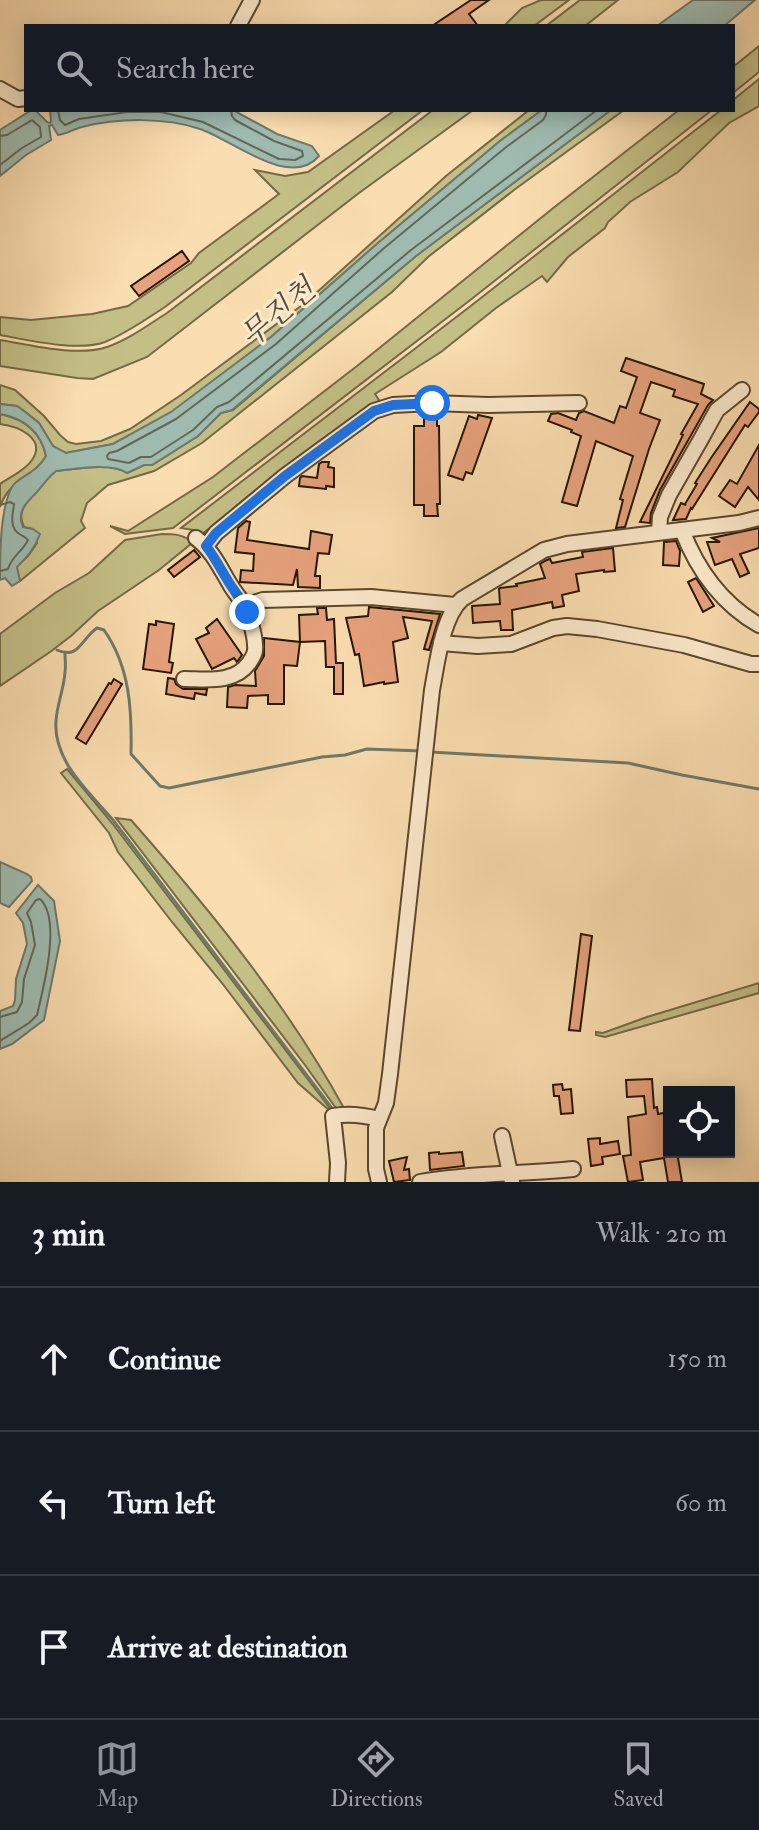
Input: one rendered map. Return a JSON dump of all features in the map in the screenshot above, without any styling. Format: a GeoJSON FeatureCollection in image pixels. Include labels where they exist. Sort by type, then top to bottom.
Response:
{"type":"FeatureCollection","features":[{"type":"Feature","properties":{"kind":"street"},"geometry":{"type":"LineString","coordinates":[[239,24],[252,0]]}},
{"type":"Feature","properties":{"kind":"street"},"geometry":{"type":"LineString","coordinates":[[0,89],[18,99],[24,98]]}},
{"type":"Feature","properties":{"kind":"street"},"geometry":{"type":"LineString","coordinates":[[659,532],[660,517],[669,495],[717,410],[742,390]]}},
{"type":"Feature","properties":{"kind":"street"},"geometry":{"type":"LineString","coordinates":[[184,679],[217,679],[236,675],[255,653],[256,642],[247,608],[232,589],[218,562],[201,542],[374,411],[393,405],[579,403]]}},
{"type":"Feature","properties":{"kind":"street"},"geometry":{"type":"LineString","coordinates":[[379,1182],[376,1128],[386,1103],[390,1074],[432,690],[441,643],[455,605],[544,550],[567,544],[759,518]]}},
{"type":"Feature","properties":{"kind":"street"},"geometry":{"type":"LineString","coordinates":[[682,530],[702,573],[728,601],[759,625]]}},
{"type":"Feature","properties":{"kind":"street"},"geometry":{"type":"LineString","coordinates":[[247,608],[263,600],[346,596],[455,605]]}},
{"type":"Feature","properties":{"kind":"street"},"geometry":{"type":"LineString","coordinates":[[441,643],[478,646],[511,644],[567,626],[684,645],[759,664]]}},
{"type":"Feature","properties":{"kind":"street"},"geometry":{"type":"LineString","coordinates":[[337,1182],[333,1116],[379,1119]]}},
{"type":"Feature","properties":{"kind":"street"},"geometry":{"type":"LineString","coordinates":[[502,1136],[511,1177]]}},
{"type":"Feature","properties":{"kind":"street"},"geometry":{"type":"LineString","coordinates":[[420,1182],[511,1177],[573,1169]]}},
{"type":"Feature","properties":{"kind":"shaded area"},"geometry":{"type":"Polygon","coordinates":[[[541,0],[569,0],[537,24],[506,24],[522,8],[541,0]]]}},
{"type":"Feature","properties":{"kind":"shaded area"},"geometry":{"type":"Polygon","coordinates":[[[580,0],[618,0],[588,24],[549,24],[580,0]]]}},
{"type":"Feature","properties":{"kind":"shaded area"},"geometry":{"type":"Polygon","coordinates":[[[759,46],[759,72],[735,91],[735,65],[759,46]]]}},
{"type":"Feature","properties":{"kind":"shaded area"},"geometry":{"type":"Polygon","coordinates":[[[759,79],[759,106],[729,123],[678,172],[630,202],[605,228],[568,257],[547,282],[542,276],[441,352],[375,394],[381,403],[318,446],[202,534],[181,528],[718,112],[735,112],[735,98],[759,79]]]}},
{"type":"Feature","properties":{"kind":"shaded area"},"geometry":{"type":"Polygon","coordinates":[[[392,112],[420,112],[165,307],[129,330],[105,342],[81,346],[0,335],[0,317],[31,320],[92,314],[128,306],[191,263],[199,253],[279,194],[255,170],[285,176],[308,172],[392,112]]]}},
{"type":"Feature","properties":{"kind":"shaded area"},"geometry":{"type":"Polygon","coordinates":[[[430,112],[470,112],[359,193],[147,357],[93,379],[0,366],[0,340],[54,349],[95,350],[123,340],[167,313],[430,112]]]}},
{"type":"Feature","properties":{"kind":"shaded area"},"geometry":{"type":"Polygon","coordinates":[[[526,112],[539,112],[378,243],[271,337],[171,413],[113,444],[65,453],[53,446],[39,423],[24,411],[17,406],[0,404],[0,385],[15,390],[60,435],[76,444],[101,441],[130,429],[305,303],[446,176],[526,112]]]}},
{"type":"Feature","properties":{"kind":"shaded area"},"geometry":{"type":"Polygon","coordinates":[[[608,112],[621,112],[428,257],[392,292],[202,443],[154,471],[108,485],[87,503],[81,521],[85,528],[20,581],[16,567],[37,543],[33,529],[24,527],[22,511],[56,471],[103,467],[127,473],[144,465],[152,465],[198,436],[221,413],[233,410],[416,256],[608,112]]]}},
{"type":"Feature","properties":{"kind":"shaded area"},"geometry":{"type":"Polygon","coordinates":[[[676,112],[709,112],[173,528],[125,534],[110,526],[128,531],[213,477],[676,112]]]}},
{"type":"Feature","properties":{"kind":"shaded area"},"geometry":{"type":"Polygon","coordinates":[[[0,414],[17,419],[36,433],[46,456],[9,490],[0,507],[0,484],[29,464],[36,452],[36,445],[22,430],[0,424],[0,414]]]}},
{"type":"Feature","properties":{"kind":"shaded area"},"geometry":{"type":"Polygon","coordinates":[[[162,534],[182,536],[192,543],[159,570],[98,611],[50,652],[0,686],[0,634],[55,593],[89,573],[125,540],[162,534]]]}},
{"type":"Feature","properties":{"kind":"shaded area"},"geometry":{"type":"Polygon","coordinates":[[[67,769],[112,823],[332,1111],[298,1083],[172,922],[118,852],[109,833],[61,773],[67,769]]]}},
{"type":"Feature","properties":{"kind":"shaded area"},"geometry":{"type":"Polygon","coordinates":[[[116,818],[131,820],[219,924],[273,996],[345,1110],[338,1111],[116,818]]]}},
{"type":"Feature","properties":{"kind":"shaded area"},"geometry":{"type":"Polygon","coordinates":[[[759,983],[759,993],[605,1037],[596,1035],[596,1032],[603,1033],[759,983]]]}},
{"type":"Feature","properties":{"kind":"water"},"geometry":{"type":"Polygon","coordinates":[[[693,0],[755,0],[726,24],[660,24],[693,0]]]}},
{"type":"Feature","properties":{"kind":"water"},"geometry":{"type":"Polygon","coordinates":[[[28,112],[37,112],[47,122],[51,121],[50,112],[237,112],[277,134],[312,146],[319,156],[307,165],[293,168],[277,165],[213,134],[172,122],[110,122],[58,135],[52,125],[49,126],[51,140],[0,176],[0,130],[28,112]]]}},
{"type":"Feature","properties":{"kind":"water"},"geometry":{"type":"Polygon","coordinates":[[[539,112],[608,112],[416,256],[232,410],[221,413],[198,436],[152,465],[144,465],[127,473],[103,467],[56,471],[26,503],[22,512],[23,527],[40,534],[36,544],[17,567],[20,581],[12,586],[5,578],[0,580],[2,529],[9,492],[46,456],[36,433],[17,419],[0,414],[0,404],[17,406],[24,411],[39,423],[53,446],[66,453],[113,444],[171,412],[271,337],[500,141],[539,112]]]}},
{"type":"Feature","properties":{"kind":"water"},"geometry":{"type":"Polygon","coordinates":[[[0,862],[27,874],[32,881],[9,907],[0,903],[0,862]]]}},
{"type":"Feature","properties":{"kind":"water"},"geometry":{"type":"Polygon","coordinates":[[[38,885],[54,901],[60,941],[44,1020],[12,1044],[0,1049],[0,1011],[13,1006],[16,979],[27,944],[23,923],[16,913],[38,885]]]}},
{"type":"Feature","properties":{"kind":"building"},"geometry":{"type":"Polygon","coordinates":[[[471,0],[489,0],[469,14],[476,24],[435,24],[471,0]]]}},
{"type":"Feature","properties":{"kind":"building"},"geometry":{"type":"Polygon","coordinates":[[[182,251],[189,261],[139,296],[131,286],[182,251]]]}},
{"type":"Feature","properties":{"kind":"building"},"geometry":{"type":"Polygon","coordinates":[[[626,358],[704,384],[701,394],[713,400],[660,490],[650,523],[640,522],[698,404],[673,396],[675,390],[651,382],[640,413],[660,420],[625,527],[616,528],[623,500],[620,499],[633,456],[596,441],[577,506],[562,502],[581,436],[548,421],[551,414],[558,413],[576,420],[579,413],[584,411],[614,423],[620,406],[626,408],[637,377],[621,371],[626,358]]]}},
{"type":"Feature","properties":{"kind":"building"},"geometry":{"type":"Polygon","coordinates":[[[750,402],[759,412],[748,427],[745,425],[686,519],[673,520],[681,503],[686,505],[695,483],[750,402]]]}},
{"type":"Feature","properties":{"kind":"building"},"geometry":{"type":"Polygon","coordinates":[[[424,413],[437,413],[439,426],[438,516],[424,516],[424,505],[414,505],[414,426],[424,426],[424,413]]]}},
{"type":"Feature","properties":{"kind":"building"},"geometry":{"type":"Polygon","coordinates":[[[478,415],[492,418],[472,474],[466,472],[463,480],[448,475],[469,416],[477,419],[478,415]]]}},
{"type":"Feature","properties":{"kind":"building"},"geometry":{"type":"Polygon","coordinates":[[[759,445],[759,500],[748,487],[735,507],[719,496],[730,480],[737,484],[759,445]]]}},
{"type":"Feature","properties":{"kind":"building"},"geometry":{"type":"Polygon","coordinates":[[[322,462],[329,462],[328,467],[334,468],[334,487],[299,486],[302,476],[317,478],[322,462]]]}},
{"type":"Feature","properties":{"kind":"building"},"geometry":{"type":"Polygon","coordinates":[[[246,521],[250,522],[247,540],[309,549],[311,531],[332,535],[329,554],[318,553],[315,576],[320,576],[320,588],[298,587],[297,569],[293,585],[240,582],[241,570],[253,571],[254,554],[235,552],[238,528],[246,521]]]}},
{"type":"Feature","properties":{"kind":"building"},"geometry":{"type":"Polygon","coordinates":[[[759,528],[759,548],[740,554],[749,573],[740,577],[732,559],[715,565],[707,542],[720,542],[712,538],[759,528]]]}},
{"type":"Feature","properties":{"kind":"building"},"geometry":{"type":"Polygon","coordinates":[[[676,541],[680,551],[679,566],[663,565],[664,542],[676,541]]]}},
{"type":"Feature","properties":{"kind":"building"},"geometry":{"type":"Polygon","coordinates":[[[613,548],[615,571],[576,574],[579,591],[562,595],[564,606],[553,608],[552,602],[512,610],[513,630],[501,630],[500,621],[473,623],[472,606],[500,604],[500,588],[545,578],[540,564],[547,560],[550,559],[552,563],[583,557],[582,552],[613,548]]]}},
{"type":"Feature","properties":{"kind":"building"},"geometry":{"type":"Polygon","coordinates":[[[194,550],[200,557],[174,577],[168,570],[194,550]]]}},
{"type":"Feature","properties":{"kind":"building"},"geometry":{"type":"Polygon","coordinates":[[[696,578],[714,606],[703,612],[688,582],[696,578]]]}},
{"type":"Feature","properties":{"kind":"building"},"geometry":{"type":"Polygon","coordinates":[[[369,607],[440,614],[429,650],[424,649],[432,621],[403,617],[408,638],[393,642],[398,682],[364,686],[359,654],[355,655],[346,618],[368,616],[369,607]]]}},
{"type":"Feature","properties":{"kind":"building"},"geometry":{"type":"Polygon","coordinates":[[[317,608],[326,608],[327,620],[334,619],[336,663],[343,663],[343,694],[334,694],[334,667],[326,667],[325,641],[300,642],[299,615],[318,614],[317,608]]]}},
{"type":"Feature","properties":{"kind":"building"},"geometry":{"type":"Polygon","coordinates":[[[217,619],[242,655],[237,662],[234,658],[212,669],[196,639],[209,633],[206,628],[217,619]]]}},
{"type":"Feature","properties":{"kind":"building"},"geometry":{"type":"Polygon","coordinates":[[[156,621],[174,624],[169,662],[173,663],[171,673],[143,669],[149,624],[156,625],[156,621]]]}},
{"type":"Feature","properties":{"kind":"building"},"geometry":{"type":"Polygon","coordinates":[[[264,638],[300,642],[297,666],[284,665],[284,704],[268,704],[268,695],[248,696],[247,708],[227,707],[228,687],[256,686],[255,671],[264,656],[264,638]]]}},
{"type":"Feature","properties":{"kind":"building"},"geometry":{"type":"Polygon","coordinates":[[[168,678],[174,679],[183,689],[207,689],[206,695],[195,693],[194,699],[166,694],[168,678]]]}},
{"type":"Feature","properties":{"kind":"building"},"geometry":{"type":"Polygon","coordinates":[[[114,679],[122,684],[86,744],[76,738],[114,679]]]}},
{"type":"Feature","properties":{"kind":"building"},"geometry":{"type":"Polygon","coordinates":[[[581,934],[592,936],[580,1031],[569,1030],[581,934]]]}},
{"type":"Feature","properties":{"kind":"building"},"geometry":{"type":"Polygon","coordinates":[[[652,1079],[654,1108],[657,1107],[658,1114],[663,1113],[664,1158],[640,1162],[643,1180],[628,1182],[623,1156],[631,1155],[628,1117],[646,1114],[644,1096],[627,1097],[626,1080],[652,1079]]]}},
{"type":"Feature","properties":{"kind":"building"},"geometry":{"type":"Polygon","coordinates":[[[562,1084],[563,1090],[571,1089],[573,1113],[561,1114],[559,1096],[554,1096],[553,1085],[562,1084]]]}},
{"type":"Feature","properties":{"kind":"building"},"geometry":{"type":"Polygon","coordinates":[[[600,1138],[600,1144],[618,1141],[620,1154],[602,1157],[603,1164],[591,1166],[588,1139],[600,1138]]]}},
{"type":"Feature","properties":{"kind":"building"},"geometry":{"type":"Polygon","coordinates":[[[462,1152],[464,1166],[430,1170],[429,1153],[462,1152]]]}},
{"type":"Feature","properties":{"kind":"building"},"geometry":{"type":"Polygon","coordinates":[[[407,1157],[404,1170],[409,1169],[410,1180],[394,1182],[389,1161],[407,1157]]]}},
{"type":"Feature","properties":{"kind":"building"},"geometry":{"type":"Polygon","coordinates":[[[664,1158],[678,1158],[682,1182],[668,1182],[664,1158]]]}},
{"type":"Feature","properties":{"kind":"waterway"},"geometry":{"type":"LineString","coordinates":[[57,650],[75,650],[97,628],[104,630],[113,644],[128,689],[131,754],[160,786],[169,788],[367,749],[422,751]]}},
{"type":"Feature","properties":{"kind":"waterway"},"geometry":{"type":"LineString","coordinates":[[65,654],[56,721],[60,749],[66,763],[113,820],[334,1111]]}},
{"type":"Feature","properties":{"kind":"waterway"},"geometry":{"type":"LineString","coordinates":[[430,752],[628,763],[759,789]]}},
{"type":"Feature","properties":{"kind":"route"},"geometry":{"type":"LineString","coordinates":[[247,612],[206,546],[216,533],[285,476],[374,411],[393,405],[432,403]]}},
{"type":"Feature","properties":{"kind":"water label","name":"무진천"},"geometry":{"type":"Point","coordinates":[278,313]}}]}
